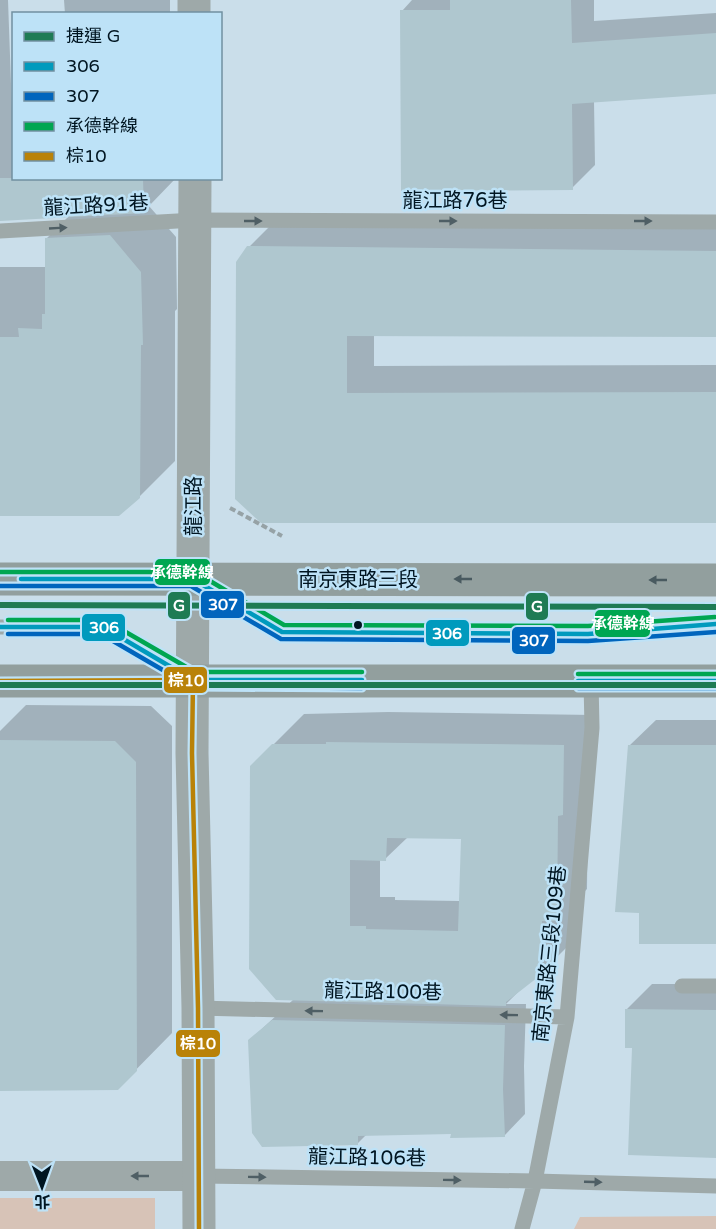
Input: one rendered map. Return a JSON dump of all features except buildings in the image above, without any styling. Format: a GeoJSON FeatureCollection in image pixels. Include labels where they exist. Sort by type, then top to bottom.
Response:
{"type":"FeatureCollection","features":[{"type":"Feature","properties":{"kind":"main road","name":"南京東路三段"},"geometry":{"type":"LineString","coordinates":[[0,579],[716,580]]}},
{"type":"Feature","properties":{"kind":"main road"},"geometry":{"type":"LineString","coordinates":[[0,681],[716,681]]}},
{"type":"Feature","properties":{"kind":"street","name":"龍江路"},"geometry":{"type":"LineString","coordinates":[[195,180],[192,765],[198,1008],[199,1229]]}},
{"type":"Feature","properties":{"kind":"street"},"geometry":{"type":"LineString","coordinates":[[0,1176],[198,1176]]}},
{"type":"Feature","properties":{"kind":"lane","name":"龍江路76巷"},"geometry":{"type":"LineString","coordinates":[[195,220],[716,222]]}},
{"type":"Feature","properties":{"kind":"lane","name":"龍江路91巷"},"geometry":{"type":"LineString","coordinates":[[0,231],[195,220]]}},
{"type":"Feature","properties":{"kind":"lane"},"geometry":{"type":"LineString","coordinates":[[193,579],[282,632],[588,634],[716,624]]}},
{"type":"Feature","properties":{"kind":"lane"},"geometry":{"type":"LineString","coordinates":[[0,627],[104,627],[193,680]]}},
{"type":"Feature","properties":{"kind":"lane","name":"南京東路三段109巷"},"geometry":{"type":"LineString","coordinates":[[522,1229],[535,1181],[567,1017],[592,728],[591,681]]}},
{"type":"Feature","properties":{"kind":"lane"},"geometry":{"type":"LineString","coordinates":[[682,986],[716,986]]}},
{"type":"Feature","properties":{"kind":"lane","name":"龍江路100巷"},"geometry":{"type":"LineString","coordinates":[[198,1008],[567,1017]]}},
{"type":"Feature","properties":{"kind":"lane","name":"龍江路106巷"},"geometry":{"type":"LineString","coordinates":[[198,1176],[716,1186]]}},
{"type":"Feature","properties":{"kind":"path"},"geometry":{"type":"LineString","coordinates":[[230,508],[282,536]]}},
{"type":"Feature","properties":{"kind":"shaded area"},"geometry":{"type":"Polygon","coordinates":[[[0,1198],[155,1198],[155,1229],[0,1229],[0,1198]]]}},
{"type":"Feature","properties":{"kind":"shaded area"},"geometry":{"type":"Polygon","coordinates":[[[716,1216],[716,1229],[574,1229],[580,1217],[716,1216]]]}},
{"type":"Feature","properties":{"kind":"metro line","name":"G"},"geometry":{"type":"LineString","coordinates":[[0,605],[716,607]]}},
{"type":"Feature","properties":{"kind":"metro line","name":"G"},"geometry":{"type":"LineString","coordinates":[[0,685],[716,685]]}},
{"type":"Feature","properties":{"kind":"transit line","name":"承德幹線"},"geometry":{"type":"LineString","coordinates":[[0,572],[195,572],[284,625],[588,626],[715,617]]}},
{"type":"Feature","properties":{"kind":"transit line","name":"306"},"geometry":{"type":"LineString","coordinates":[[21,579],[193,579]]}},
{"type":"Feature","properties":{"kind":"transit line","name":"306"},"geometry":{"type":"LineString","coordinates":[[193,579],[282,632],[588,634],[716,624]]}},
{"type":"Feature","properties":{"kind":"transit line","name":"307"},"geometry":{"type":"LineString","coordinates":[[0,586],[191,586],[281,639],[588,641],[716,632]]}},
{"type":"Feature","properties":{"kind":"transit line","name":"承德幹線"},"geometry":{"type":"LineString","coordinates":[[8,620],[105,620],[195,672],[362,672]]}},
{"type":"Feature","properties":{"kind":"transit line","name":"306"},"geometry":{"type":"LineString","coordinates":[[0,627],[103,627],[193,680]]}},
{"type":"Feature","properties":{"kind":"transit line","name":"307"},"geometry":{"type":"LineString","coordinates":[[8,634],[101,634],[192,687],[362,688]]}},
{"type":"Feature","properties":{"kind":"transit line","name":"承德幹線"},"geometry":{"type":"LineString","coordinates":[[578,674],[716,674]]}},
{"type":"Feature","properties":{"kind":"transit line","name":"306"},"geometry":{"type":"LineString","coordinates":[[193,680],[362,680]]}},
{"type":"Feature","properties":{"kind":"transit line","name":"棕10"},"geometry":{"type":"LineString","coordinates":[[0,681],[193,680],[199,1229]]}},
{"type":"Feature","properties":{"kind":"transit line","name":"306"},"geometry":{"type":"LineString","coordinates":[[578,681],[716,681]]}},
{"type":"Feature","properties":{"kind":"transit line","name":"307"},"geometry":{"type":"LineString","coordinates":[[578,688],[716,688]]}}]}
